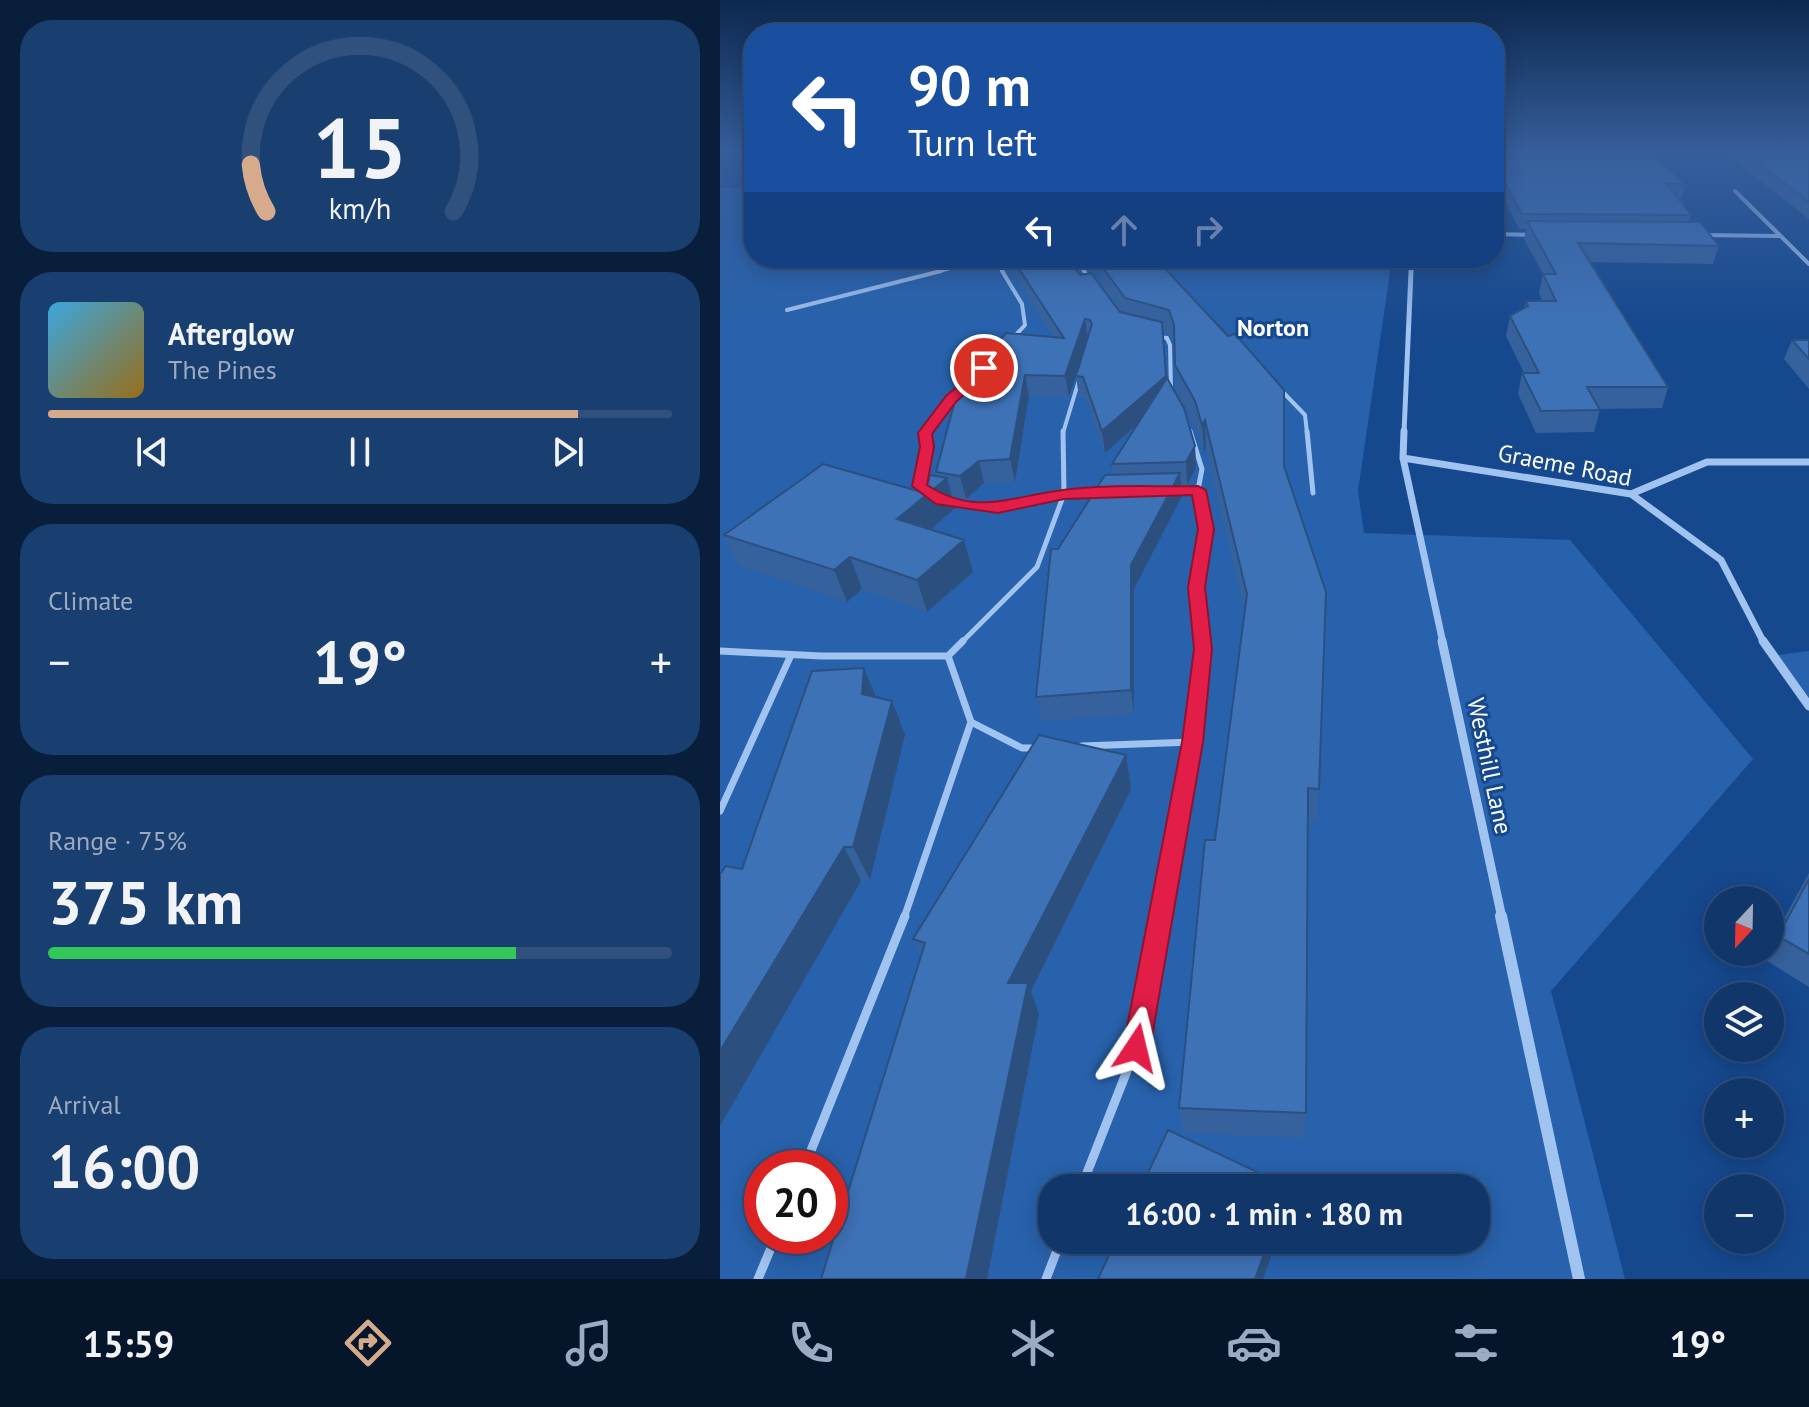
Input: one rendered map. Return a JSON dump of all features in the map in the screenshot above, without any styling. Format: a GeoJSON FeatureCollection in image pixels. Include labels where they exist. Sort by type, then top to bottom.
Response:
{"type":"FeatureCollection","features":[{"type":"Feature","properties":{"kind":"street"},"geometry":{"type":"LineString","coordinates":[[1753,210],[1809,264]]}},
{"type":"Feature","properties":{"kind":"street"},"geometry":{"type":"LineString","coordinates":[[1504,234],[1541,235]]}},
{"type":"Feature","properties":{"kind":"street"},"geometry":{"type":"LineString","coordinates":[[1700,235],[1779,236]]}},
{"type":"Feature","properties":{"kind":"street","name":"Westhill Lane"},"geometry":{"type":"LineString","coordinates":[[1412,268],[1403,458],[1579,1279]]}},
{"type":"Feature","properties":{"kind":"street","name":"Graeme Road"},"geometry":{"type":"LineString","coordinates":[[1403,458],[1631,494],[1721,560],[1771,656],[1809,706]]}},
{"type":"Feature","properties":{"kind":"street"},"geometry":{"type":"LineString","coordinates":[[1631,494],[1707,462],[1809,462]]}},
{"type":"Feature","properties":{"kind":"lane"},"geometry":{"type":"LineString","coordinates":[[787,310],[953,268]]}},
{"type":"Feature","properties":{"kind":"lane"},"geometry":{"type":"LineString","coordinates":[[999,268],[1022,304],[1025,325],[1009,343]]}},
{"type":"Feature","properties":{"kind":"lane"},"geometry":{"type":"LineString","coordinates":[[1082,268],[1091,281]]}},
{"type":"Feature","properties":{"kind":"lane"},"geometry":{"type":"LineString","coordinates":[[1153,336],[1167,338],[1174,352],[1169,376],[1172,396]]}},
{"type":"Feature","properties":{"kind":"lane"},"geometry":{"type":"LineString","coordinates":[[720,651],[791,655],[948,656],[1037,567],[1064,494],[1063,431],[1081,373]]}},
{"type":"Feature","properties":{"kind":"lane"},"geometry":{"type":"LineString","coordinates":[[971,380],[951,399],[925,433],[927,447],[920,486],[941,501],[998,509],[1064,494],[1109,493]]}},
{"type":"Feature","properties":{"kind":"lane"},"geometry":{"type":"LineString","coordinates":[[1272,381],[1305,415],[1313,493]]}},
{"type":"Feature","properties":{"kind":"lane"},"geometry":{"type":"LineString","coordinates":[[1086,1174],[1136,1048],[1193,742],[1203,649],[1196,587],[1206,529],[1198,490],[1202,469],[1189,421],[1181,408]]}},
{"type":"Feature","properties":{"kind":"lane"},"geometry":{"type":"LineString","coordinates":[[1169,491],[1198,490]]}},
{"type":"Feature","properties":{"kind":"lane"},"geometry":{"type":"LineString","coordinates":[[720,811],[791,655]]}},
{"type":"Feature","properties":{"kind":"lane"},"geometry":{"type":"LineString","coordinates":[[811,1150],[894,949],[971,722],[948,656]]}},
{"type":"Feature","properties":{"kind":"lane"},"geometry":{"type":"LineString","coordinates":[[971,722],[1022,748],[1053,747]]}},
{"type":"Feature","properties":{"kind":"lane"},"geometry":{"type":"LineString","coordinates":[[1069,746],[1193,742]]}},
{"type":"Feature","properties":{"kind":"lane"},"geometry":{"type":"LineString","coordinates":[[758,1279],[768,1254]]}},
{"type":"Feature","properties":{"kind":"lane"},"geometry":{"type":"LineString","coordinates":[[1046,1279],[1056,1254]]}},
{"type":"Feature","properties":{"kind":"shaded area"},"geometry":{"type":"Polygon","coordinates":[[[720,210],[744,210],[744,268],[1391,268],[1358,491],[1364,533],[1570,540],[1753,759],[1551,991],[1625,1279],[720,1279],[720,210]]]}},
{"type":"Feature","properties":{"kind":"shaded area"},"geometry":{"type":"Polygon","coordinates":[[[1809,651],[1809,706],[1771,656],[1809,651]]]}},
{"type":"Feature","properties":{"kind":"building"},"geometry":{"type":"Polygon","coordinates":[[[1520,210],[1687,210],[1691,215],[1522,214],[1520,210]]]}},
{"type":"Feature","properties":{"kind":"building"},"geometry":{"type":"Polygon","coordinates":[[[1527,221],[1700,222],[1719,246],[1578,243],[1668,387],[1587,387],[1600,410],[1541,411],[1522,373],[1539,373],[1510,316],[1528,306],[1526,301],[1556,301],[1543,274],[1556,274],[1527,221]]]}},
{"type":"Feature","properties":{"kind":"building"},"geometry":{"type":"Polygon","coordinates":[[[1018,268],[1075,268],[1080,275],[1091,273],[1120,312],[1162,322],[1166,376],[1102,431],[1083,377],[1076,376],[1092,324],[1085,319],[1065,376],[1025,375],[1010,459],[979,461],[960,476],[936,472],[957,393],[1006,333],[1064,338],[1018,268]]]}},
{"type":"Feature","properties":{"kind":"building"},"geometry":{"type":"Polygon","coordinates":[[[1103,268],[1164,268],[1228,336],[1235,334],[1284,390],[1284,466],[1326,592],[1319,789],[1308,788],[1306,1113],[1179,1108],[1205,840],[1215,840],[1247,594],[1205,420],[1202,425],[1195,401],[1175,365],[1174,325],[1169,310],[1125,298],[1103,268]]]}},
{"type":"Feature","properties":{"kind":"building"},"geometry":{"type":"Polygon","coordinates":[[[1792,340],[1809,340],[1809,359],[1792,340]]]}},
{"type":"Feature","properties":{"kind":"building"},"geometry":{"type":"Polygon","coordinates":[[[1167,378],[1184,408],[1195,446],[1186,462],[1112,464],[1167,378]]]}},
{"type":"Feature","properties":{"kind":"building"},"geometry":{"type":"Polygon","coordinates":[[[823,464],[925,493],[930,475],[947,478],[897,519],[964,540],[917,580],[850,557],[834,570],[724,535],[823,464]]]}},
{"type":"Feature","properties":{"kind":"building"},"geometry":{"type":"Polygon","coordinates":[[[1180,473],[1131,565],[1131,690],[1036,697],[1051,549],[1058,549],[1105,475],[1180,473]]]}},
{"type":"Feature","properties":{"kind":"building"},"geometry":{"type":"Polygon","coordinates":[[[864,668],[862,694],[892,701],[853,847],[844,847],[720,1051],[720,874],[726,866],[742,869],[812,671],[864,668]]]}},
{"type":"Feature","properties":{"kind":"building"},"geometry":{"type":"Polygon","coordinates":[[[1039,735],[1126,755],[1008,983],[1028,983],[966,1279],[821,1279],[829,1254],[848,1254],[848,1192],[925,943],[913,939],[1039,735]]]}},
{"type":"Feature","properties":{"kind":"building"},"geometry":{"type":"Polygon","coordinates":[[[1809,879],[1809,954],[1784,939],[1784,925],[1809,879]]]}},
{"type":"Feature","properties":{"kind":"building"},"geometry":{"type":"Polygon","coordinates":[[[1168,1130],[1261,1174],[1148,1174],[1168,1130]]]}},
{"type":"Feature","properties":{"kind":"building"},"geometry":{"type":"Polygon","coordinates":[[[1110,1254],[1264,1254],[1255,1279],[1098,1279],[1110,1254]]]}},
{"type":"Feature","properties":{"kind":"district","name":"Norton"},"geometry":{"type":"Point","coordinates":[1273,327]}},
{"type":"Feature","properties":{"kind":"route"},"geometry":{"type":"LineString","coordinates":[[984,368],[951,399],[925,433],[927,447],[920,486],[941,501],[998,509],[1064,494],[1198,490],[1206,529],[1196,587],[1203,649],[1193,742],[1136,1048]]}}]}
